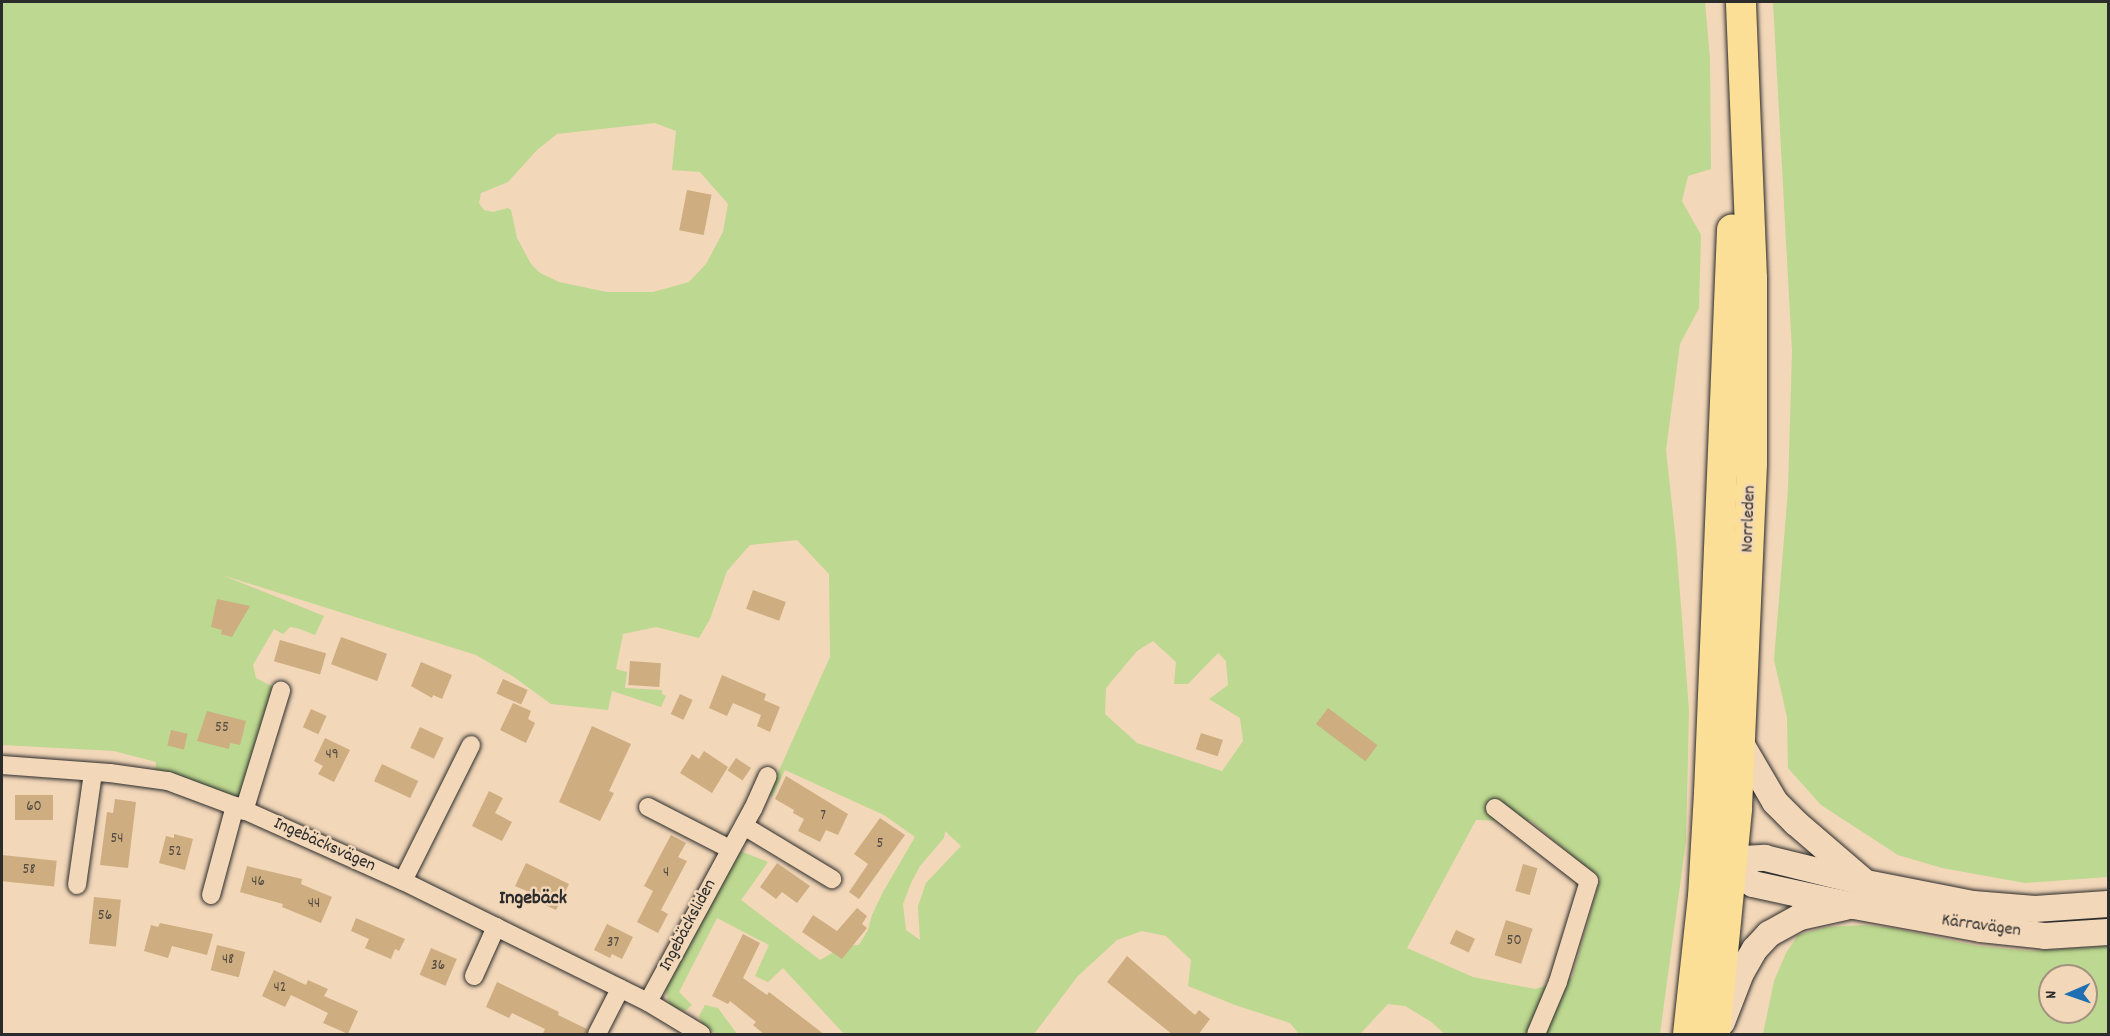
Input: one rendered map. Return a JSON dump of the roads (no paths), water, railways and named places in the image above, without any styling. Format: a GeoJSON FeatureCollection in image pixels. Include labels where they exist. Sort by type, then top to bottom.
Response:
{"type":"FeatureCollection","features":[{"type":"Feature","properties":{"kind":"highway","name":"Norrleden"},"geometry":{"type":"LineString","coordinates":[[1716,1035],[1732,863],[1740,742],[1752,463],[1752,278],[1740,2]]}},
{"type":"Feature","properties":{"kind":"highway","name":"Norrleden"},"geometry":{"type":"LineString","coordinates":[[1688,1035],[1703,897],[1709,793],[1723,505],[1740,2]]}},
{"type":"Feature","properties":{"kind":"main road"},"geometry":{"type":"LineString","coordinates":[[1740,742],[1775,802],[1866,883]]}},
{"type":"Feature","properties":{"kind":"main road","name":"Kärravägen"},"geometry":{"type":"LineString","coordinates":[[1709,793],[1718,837],[1742,877],[1754,884],[1854,906],[1980,929],[2045,936],[2109,932]]}},
{"type":"Feature","properties":{"kind":"main road","name":"Kärravägen"},"geometry":{"type":"LineString","coordinates":[[1732,863],[1743,859],[1774,859],[1866,883],[2001,907],[2067,909],[2109,904]]}},
{"type":"Feature","properties":{"kind":"main road"},"geometry":{"type":"LineString","coordinates":[[1703,897],[1721,871],[1732,863]]}},
{"type":"Feature","properties":{"kind":"main road","name":"Kärravägen"},"geometry":{"type":"LineString","coordinates":[[1716,1035],[1741,973],[1755,949],[1769,934],[1800,917],[1854,906]]}},
{"type":"Feature","properties":{"kind":"street"},"geometry":{"type":"LineString","coordinates":[[211,895],[281,691]]}},
{"type":"Feature","properties":{"kind":"street"},"geometry":{"type":"LineString","coordinates":[[403,881],[471,745]]}},
{"type":"Feature","properties":{"kind":"street","name":"Ingebäcksvägen"},"geometry":{"type":"LineString","coordinates":[[2,765],[168,781],[240,808],[403,881],[648,1002],[701,1035]]}},
{"type":"Feature","properties":{"kind":"street"},"geometry":{"type":"LineString","coordinates":[[77,885],[93,772]]}},
{"type":"Feature","properties":{"kind":"street","name":"Ingebäcksliden"},"geometry":{"type":"LineString","coordinates":[[648,1002],[744,826],[768,776]]}},
{"type":"Feature","properties":{"kind":"street"},"geometry":{"type":"LineString","coordinates":[[648,807],[730,849]]}},
{"type":"Feature","properties":{"kind":"street"},"geometry":{"type":"LineString","coordinates":[[1495,808],[1589,881],[1558,982],[1536,1035]]}},
{"type":"Feature","properties":{"kind":"street"},"geometry":{"type":"LineString","coordinates":[[744,826],[832,879]]}},
{"type":"Feature","properties":{"kind":"street"},"geometry":{"type":"LineString","coordinates":[[474,976],[496,927]]}},
{"type":"Feature","properties":{"kind":"street"},"geometry":{"type":"LineString","coordinates":[[597,1035],[620,989]]}},
{"type":"Feature","properties":{"kind":"district","name":"Ingebäck"},"geometry":{"type":"Point","coordinates":[533,899]}}]}
